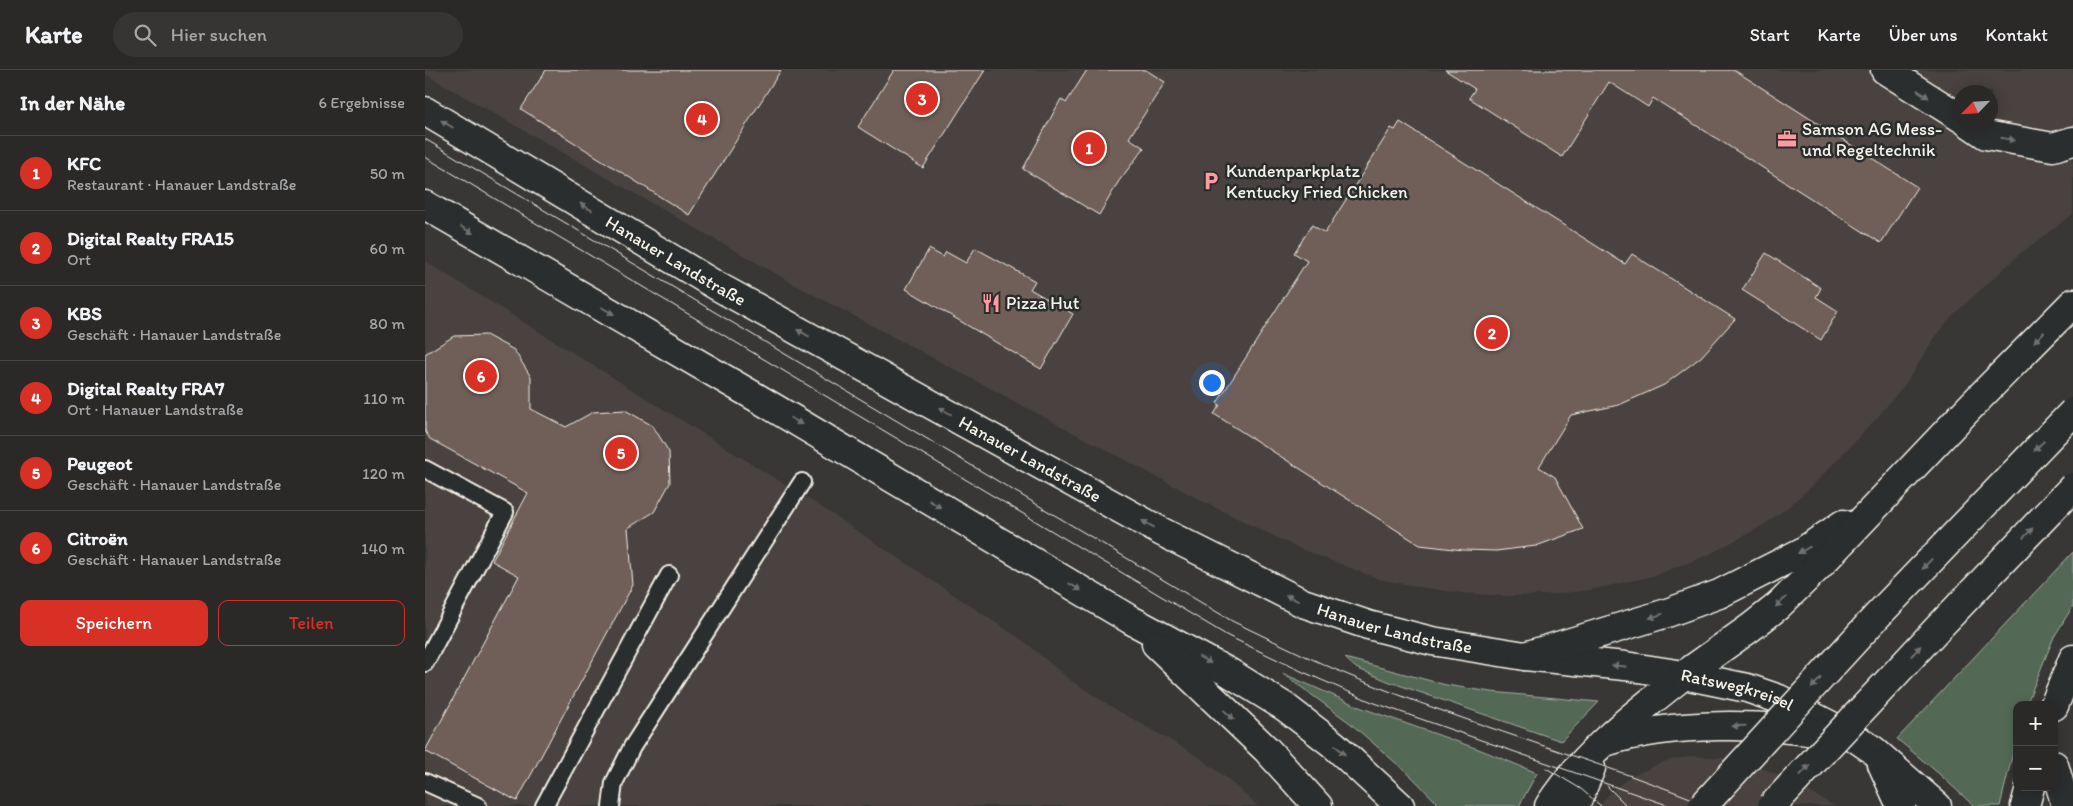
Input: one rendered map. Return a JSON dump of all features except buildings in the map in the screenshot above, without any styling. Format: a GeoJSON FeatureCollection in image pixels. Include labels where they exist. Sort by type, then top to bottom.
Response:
{"type":"FeatureCollection","features":[{"type":"Feature","properties":{"kind":"main road"},"geometry":{"type":"LineString","coordinates":[[1885,70],[1953,113]]}},
{"type":"Feature","properties":{"kind":"main road","name":"Hanauer Landstraße"},"geometry":{"type":"LineString","coordinates":[[425,111],[717,286],[1162,532],[1303,603],[1368,625],[1432,640],[1525,656],[1625,666],[1684,675]]}},
{"type":"Feature","properties":{"kind":"main road"},"geometry":{"type":"LineString","coordinates":[[1979,130],[1986,135],[2053,147],[2073,141]]}},
{"type":"Feature","properties":{"kind":"main road"},"geometry":{"type":"LineString","coordinates":[[425,205],[1131,620],[1230,674],[1285,707],[1333,744],[1400,806]]}},
{"type":"Feature","properties":{"kind":"main road"},"geometry":{"type":"LineString","coordinates":[[1684,675],[1750,628],[1791,594],[1973,404],[2073,303]]}},
{"type":"Feature","properties":{"kind":"main road"},"geometry":{"type":"LineString","coordinates":[[1525,656],[1684,607],[1719,594],[1802,552],[1837,530],[1973,404]]}},
{"type":"Feature","properties":{"kind":"main road"},"geometry":{"type":"LineString","coordinates":[[1703,806],[1877,616],[2073,412]]}},
{"type":"Feature","properties":{"kind":"main road"},"geometry":{"type":"LineString","coordinates":[[1773,806],[1938,628],[2073,487]]}},
{"type":"Feature","properties":{"kind":"main road"},"geometry":{"type":"LineString","coordinates":[[1131,620],[1267,750],[1318,806]]}},
{"type":"Feature","properties":{"kind":"main road"},"geometry":{"type":"LineString","coordinates":[[2056,701],[2073,659]]}},
{"type":"Feature","properties":{"kind":"main road","name":"Ratswegkreisel"},"geometry":{"type":"LineString","coordinates":[[1549,806],[1572,776],[1605,742],[1630,718],[1684,675],[1739,686],[1779,699],[1865,745],[1937,806]]}},
{"type":"Feature","properties":{"kind":"main road","name":"Ratswegkreisel"},"geometry":{"type":"LineString","coordinates":[[1605,742],[1641,733],[1743,726],[1785,728],[1865,745]]}},
{"type":"Feature","properties":{"kind":"main road"},"geometry":{"type":"LineString","coordinates":[[1575,806],[1584,783],[1605,742]]}},
{"type":"Feature","properties":{"kind":"main road"},"geometry":{"type":"LineString","coordinates":[[1865,745],[1891,782],[1901,806]]}},
{"type":"Feature","properties":{"kind":"main road"},"geometry":{"type":"LineString","coordinates":[[2058,779],[2066,806]]}},
{"type":"Feature","properties":{"kind":"main road"},"geometry":{"type":"LineString","coordinates":[[2025,806],[2029,791]]}},
{"type":"Feature","properties":{"kind":"lane"},"geometry":{"type":"LineString","coordinates":[[425,469],[505,512],[425,663]]}},
{"type":"Feature","properties":{"kind":"lane"},"geometry":{"type":"LineString","coordinates":[[611,806],[614,782],[632,747],[802,482]]}},
{"type":"Feature","properties":{"kind":"lane"},"geometry":{"type":"LineString","coordinates":[[544,806],[669,575]]}},
{"type":"Feature","properties":{"kind":"lane"},"geometry":{"type":"LineString","coordinates":[[425,782],[478,806]]}},
{"type":"Feature","properties":{"kind":"shaded area"},"geometry":{"type":"Polygon","coordinates":[[[425,70],[2073,70],[2073,214],[2021,253],[1952,316],[1937,334],[1906,383],[1877,418],[1814,484],[1788,507],[1762,526],[1708,555],[1653,576],[1590,590],[1545,595],[1505,596],[1461,593],[1379,579],[1296,547],[1208,504],[801,288],[425,74],[425,70]]]}},
{"type":"Feature","properties":{"kind":"shaded area"},"geometry":{"type":"Polygon","coordinates":[[[425,261],[818,505],[1025,642],[1070,680],[1117,710],[1196,755],[1223,775],[1258,806],[425,806],[425,261]]]}},
{"type":"Feature","properties":{"kind":"shaded area"},"geometry":{"type":"Polygon","coordinates":[[[1693,756],[1725,758],[1757,766],[1786,778],[1834,806],[1599,806],[1612,791],[1631,776],[1669,760],[1693,756]]]}},
{"type":"Feature","properties":{"kind":"green space"},"geometry":{"type":"Polygon","coordinates":[[[2073,552],[2073,606],[2054,637],[2028,701],[2013,701],[2013,752],[2000,806],[1974,806],[1897,739],[2073,552]]]}},
{"type":"Feature","properties":{"kind":"green space"},"geometry":{"type":"Polygon","coordinates":[[[1345,658],[1446,685],[1491,692],[1599,702],[1561,741],[1390,682],[1356,668],[1345,658]]]}},
{"type":"Feature","properties":{"kind":"green space"},"geometry":{"type":"Polygon","coordinates":[[[1282,673],[1362,708],[1481,750],[1537,773],[1519,806],[1440,806],[1412,777],[1350,723],[1282,673]]]}},
{"type":"Feature","properties":{"kind":"tram line"},"geometry":{"type":"LineString","coordinates":[[425,139],[1232,621],[1359,680],[1711,806]]}},
{"type":"Feature","properties":{"kind":"tram line"},"geometry":{"type":"LineString","coordinates":[[425,157],[1228,636],[1372,702],[1670,806]]}},
{"type":"Feature","properties":{"kind":"tram line"},"geometry":{"type":"LineString","coordinates":[[1546,768],[1581,789],[1601,806]]}},
{"type":"Feature","properties":{"kind":"tram line"},"geometry":{"type":"LineString","coordinates":[[1607,786],[1627,806]]}},
{"type":"Feature","properties":{"kind":"place","name":"KBS"},"geometry":{"type":"Point","coordinates":[922,99]}},
{"type":"Feature","properties":{"kind":"place","name":"Digital Realty FRA7"},"geometry":{"type":"Point","coordinates":[702,119]}},
{"type":"Feature","properties":{"kind":"place","name":"Samson AG Mess- und Regeltechnik"},"geometry":{"type":"Point","coordinates":[1787,139]}},
{"type":"Feature","properties":{"kind":"place","name":"KFC"},"geometry":{"type":"Point","coordinates":[1089,148]}},
{"type":"Feature","properties":{"kind":"place","name":"Kundenparkplatz Kentucky Fried Chicken"},"geometry":{"type":"Point","coordinates":[1211,181]}},
{"type":"Feature","properties":{"kind":"place","name":"Pizza Hut"},"geometry":{"type":"Point","coordinates":[991,303]}},
{"type":"Feature","properties":{"kind":"place","name":"Digital Realty FRA15"},"geometry":{"type":"Point","coordinates":[1492,333]}},
{"type":"Feature","properties":{"kind":"place","name":"Citroën"},"geometry":{"type":"Point","coordinates":[481,376]}},
{"type":"Feature","properties":{"kind":"place","name":"Peugeot"},"geometry":{"type":"Point","coordinates":[621,453]}}]}
